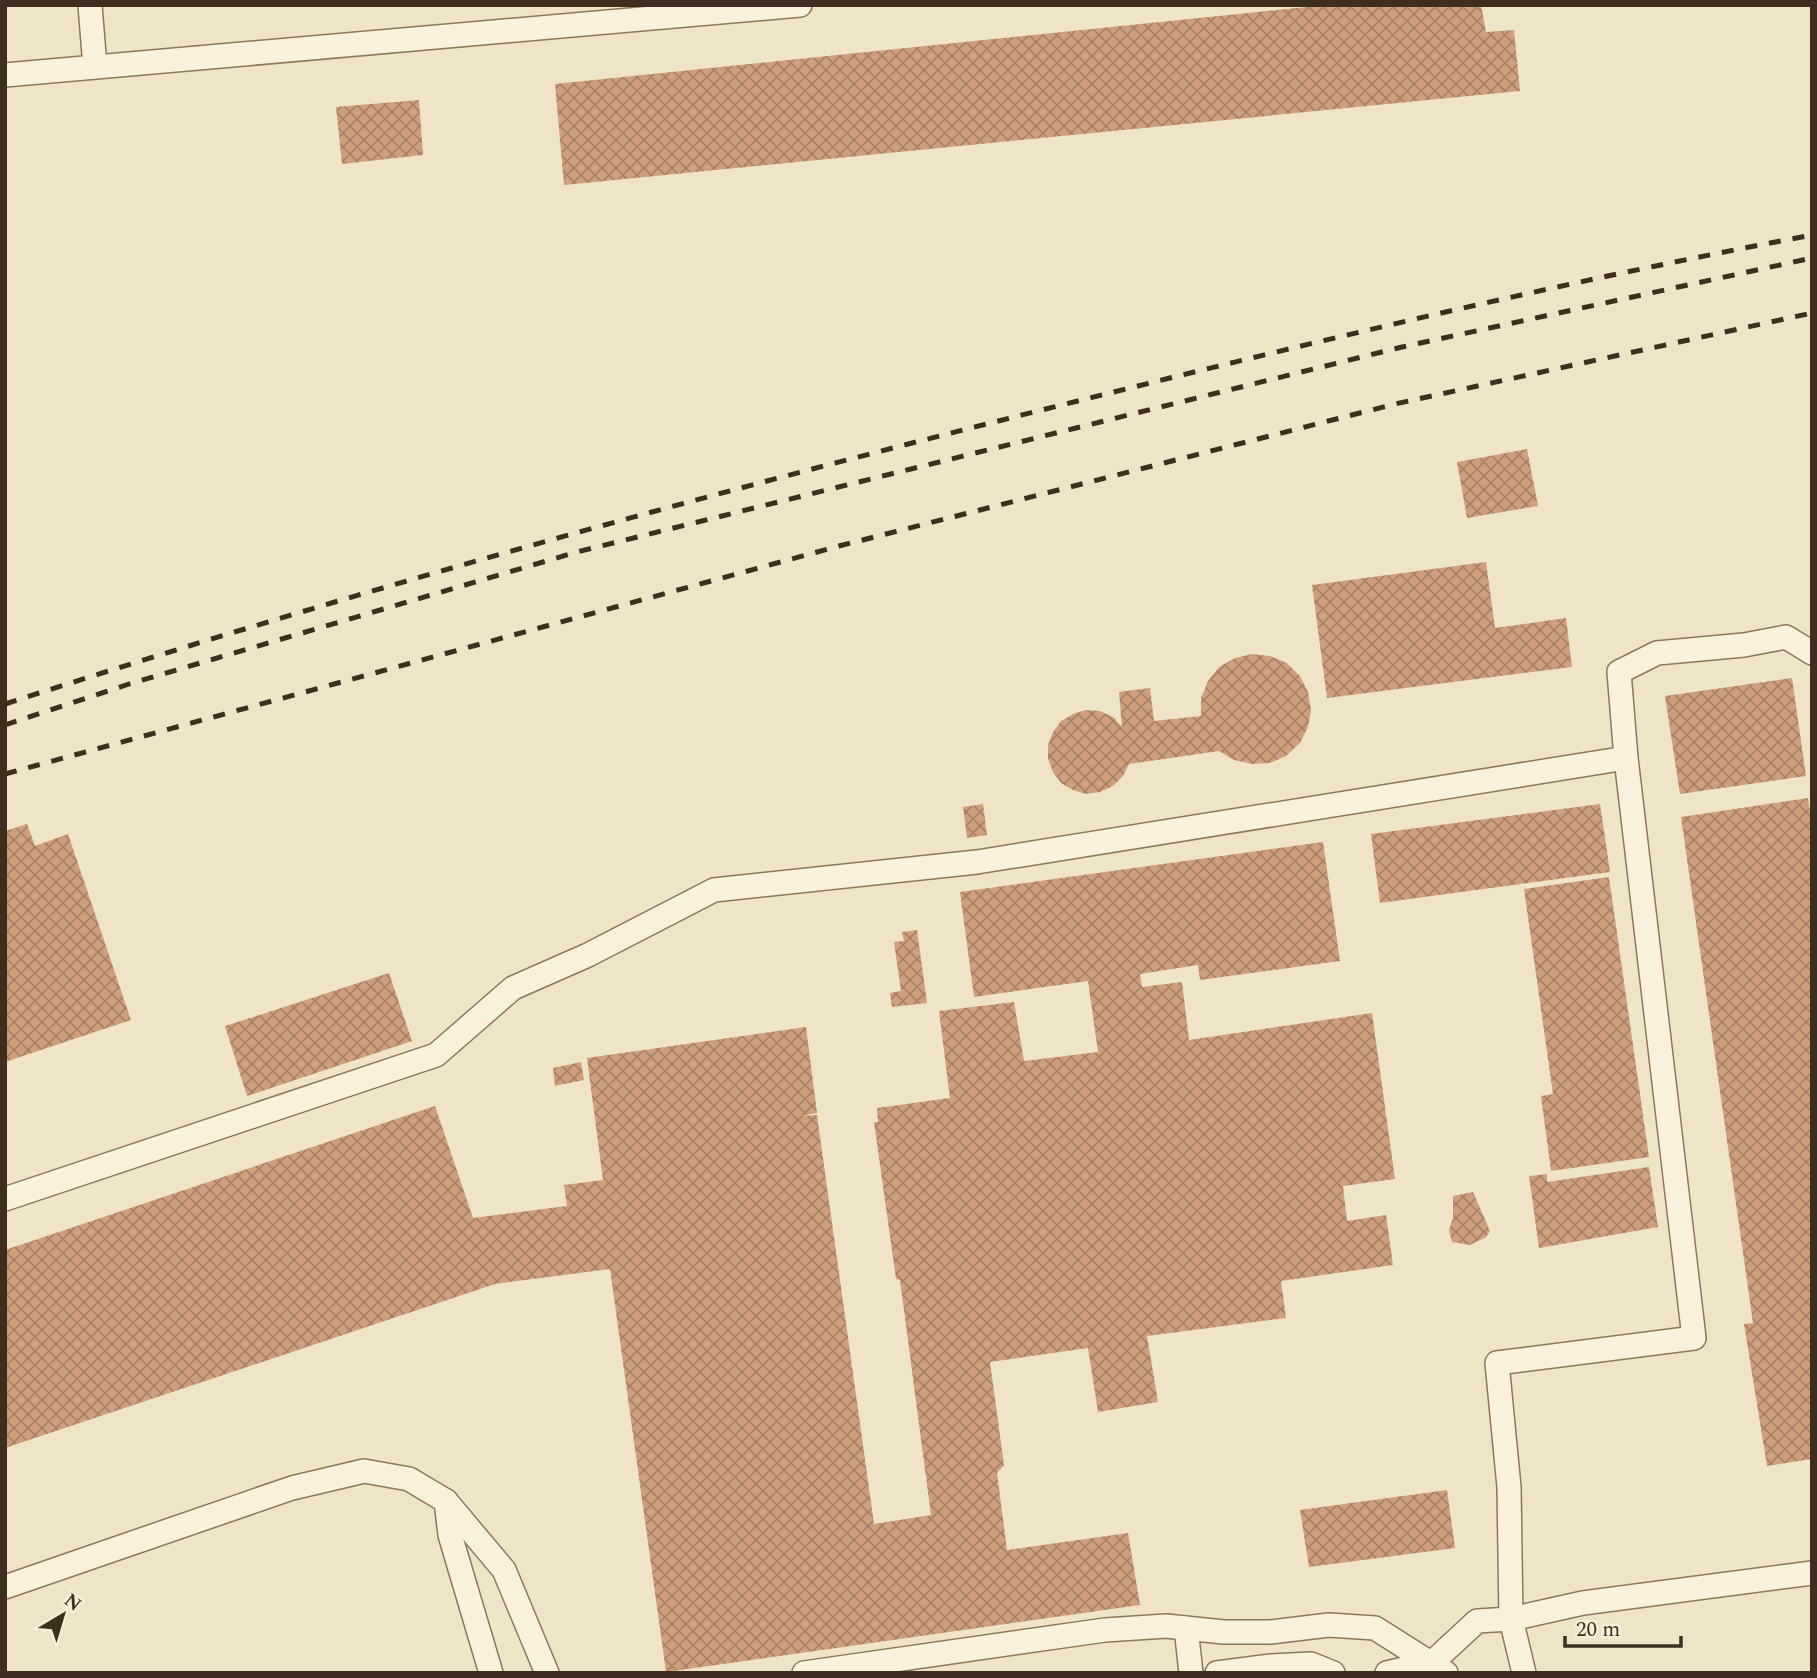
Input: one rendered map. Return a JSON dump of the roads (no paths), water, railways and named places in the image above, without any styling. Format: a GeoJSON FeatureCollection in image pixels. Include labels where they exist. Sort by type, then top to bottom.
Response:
{"type":"FeatureCollection","features":[{"type":"Feature","properties":{"kind":"lane"},"geometry":{"type":"LineString","coordinates":[[90,5],[95,66]]}},
{"type":"Feature","properties":{"kind":"lane"},"geometry":{"type":"LineString","coordinates":[[5,75],[536,16],[800,5]]}},
{"type":"Feature","properties":{"kind":"lane"},"geometry":{"type":"LineString","coordinates":[[1524,1673],[1511,1619],[1509,1487],[1497,1363],[1694,1338],[1626,758],[1619,672],[1657,653],[1744,645],[1786,637],[1812,653]]}},
{"type":"Feature","properties":{"kind":"lane"},"geometry":{"type":"LineString","coordinates":[[5,1199],[436,1055],[513,988],[587,955],[715,890],[977,862],[1626,758]]}},
{"type":"Feature","properties":{"kind":"lane"},"geometry":{"type":"LineString","coordinates":[[5,1587],[292,1488],[364,1471],[409,1479],[446,1501],[504,1570],[547,1673]]}},
{"type":"Feature","properties":{"kind":"lane"},"geometry":{"type":"LineString","coordinates":[[446,1501],[450,1535],[491,1673]]}},
{"type":"Feature","properties":{"kind":"lane"},"geometry":{"type":"LineString","coordinates":[[1387,1673],[1432,1669],[1477,1621],[1511,1619],[1583,1603],[1812,1573]]}},
{"type":"Feature","properties":{"kind":"lane"},"geometry":{"type":"LineString","coordinates":[[804,1673],[1105,1630],[1166,1626],[1224,1632],[1270,1632],[1329,1625],[1375,1628],[1432,1669]]}},
{"type":"Feature","properties":{"kind":"lane"},"geometry":{"type":"LineString","coordinates":[[1186,1628],[1191,1673]]}},
{"type":"Feature","properties":{"kind":"lane"},"geometry":{"type":"LineString","coordinates":[[1217,1673],[1271,1665],[1311,1664],[1333,1673]]}},
{"type":"Feature","properties":{"kind":"railway"},"geometry":{"type":"LineString","coordinates":[[5,704],[261,624],[517,549],[904,445],[1422,318],[1617,274],[1812,235]]}},
{"type":"Feature","properties":{"kind":"railway"},"geometry":{"type":"LineString","coordinates":[[5,725],[129,684],[577,552],[1402,347],[1812,258]]}},
{"type":"Feature","properties":{"kind":"railway"},"geometry":{"type":"LineString","coordinates":[[5,774],[839,546],[1395,404],[1812,313]]}}]}
